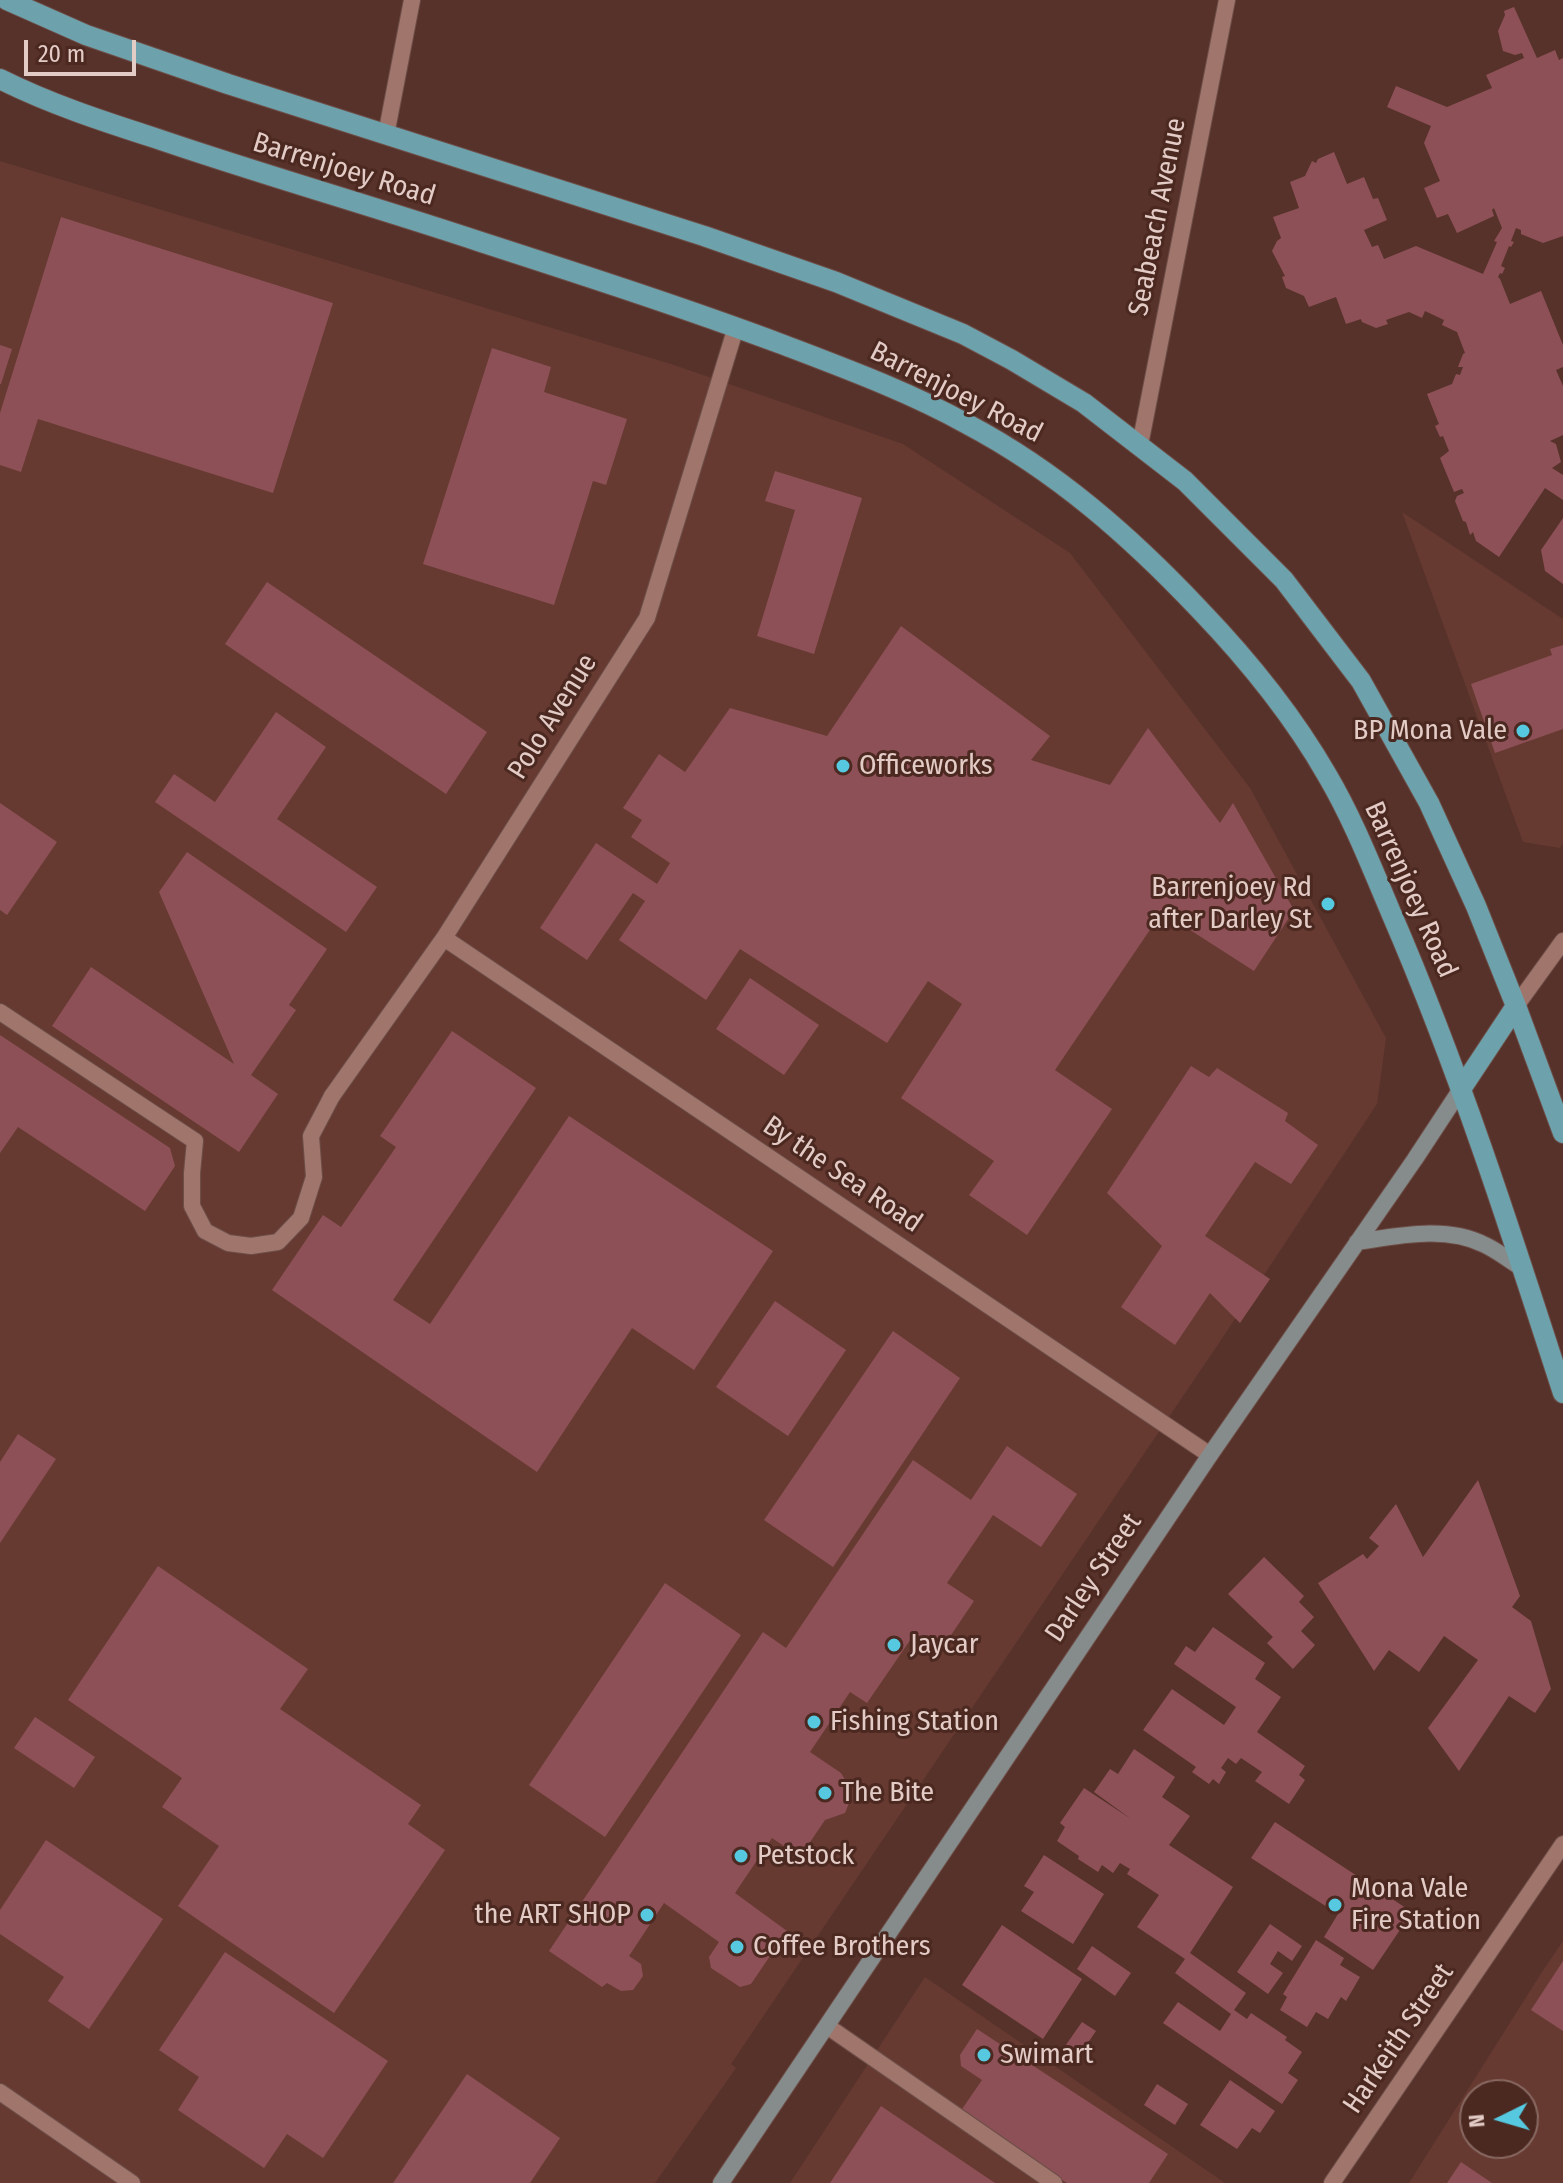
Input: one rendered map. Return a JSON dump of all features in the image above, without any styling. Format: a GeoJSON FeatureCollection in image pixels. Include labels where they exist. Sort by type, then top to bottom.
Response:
{"type":"FeatureCollection","features":[{"type":"Feature","properties":{"kind":"main road","name":"Barrenjoey Road"},"geometry":{"type":"LineString","coordinates":[[7,0],[86,35],[228,84],[704,236],[836,282],[950,328],[1084,403],[1185,481],[1284,580],[1361,681],[1429,803],[1476,906],[1563,1133]]}},
{"type":"Feature","properties":{"kind":"main road","name":"Barrenjoey Road"},"geometry":{"type":"LineString","coordinates":[[0,79],[42,99],[184,148],[736,327],[849,370],[917,398],[970,425],[1036,465],[1085,502],[1152,559],[1236,647],[1290,718],[1327,775],[1358,835],[1422,982],[1563,1393]]}},
{"type":"Feature","properties":{"kind":"main road","name":"Darley Street"},"geometry":{"type":"LineString","coordinates":[[721,2183],[1516,1006]]}},
{"type":"Feature","properties":{"kind":"main road"},"geometry":{"type":"LineString","coordinates":[[1357,1242],[1407,1234],[1457,1235],[1484,1244],[1522,1268]]}},
{"type":"Feature","properties":{"kind":"street"},"geometry":{"type":"LineString","coordinates":[[386,135],[412,0]]}},
{"type":"Feature","properties":{"kind":"street","name":"Seabeach Avenue"},"geometry":{"type":"LineString","coordinates":[[1140,445],[1227,0]]}},
{"type":"Feature","properties":{"kind":"street","name":"Polo Avenue"},"geometry":{"type":"LineString","coordinates":[[0,1012],[195,1141],[192,1206],[205,1231],[228,1243],[251,1246],[278,1242],[301,1218],[314,1177],[311,1136],[332,1096],[444,938],[647,618],[736,327]]}},
{"type":"Feature","properties":{"kind":"street","name":"By the Sea Road"},"geometry":{"type":"LineString","coordinates":[[444,938],[1210,1455]]}},
{"type":"Feature","properties":{"kind":"street"},"geometry":{"type":"LineString","coordinates":[[1516,1006],[1563,941]]}},
{"type":"Feature","properties":{"kind":"street","name":"Harkeith Street"},"geometry":{"type":"LineString","coordinates":[[1332,2183],[1563,1844]]}},
{"type":"Feature","properties":{"kind":"street"},"geometry":{"type":"LineString","coordinates":[[827,2026],[1054,2183]]}},
{"type":"Feature","properties":{"kind":"street"},"geometry":{"type":"LineString","coordinates":[[0,2092],[132,2183]]}},
{"type":"Feature","properties":{"kind":"shaded area"},"geometry":{"type":"Polygon","coordinates":[[[0,161],[671,364],[903,444],[1070,553],[1250,788],[1386,1038],[1377,1104],[731,2064],[736,2068],[655,2183],[0,2183],[0,161]]]}},
{"type":"Feature","properties":{"kind":"shaded area","name":"BP Mona Vale"},"geometry":{"type":"Polygon","coordinates":[[[1402,512],[1563,619],[1563,843],[1560,848],[1523,842],[1402,512]]]}},
{"type":"Feature","properties":{"kind":"shaded area"},"geometry":{"type":"Polygon","coordinates":[[[1563,1941],[1563,2183],[1409,2183],[1459,2104],[1459,2159],[1539,2159],[1539,2079],[1474,2079],[1563,1941]]]}},
{"type":"Feature","properties":{"kind":"shaded area"},"geometry":{"type":"Polygon","coordinates":[[[925,1977],[1225,2183],[790,2183],[925,1977]]]}},
{"type":"Feature","properties":{"kind":"building"},"geometry":{"type":"Polygon","coordinates":[[[1514,7],[1537,58],[1555,50],[1559,60],[1563,58],[1563,236],[1543,243],[1521,234],[1521,230],[1516,228],[1511,241],[1514,242],[1509,246],[1501,266],[1505,268],[1498,277],[1510,304],[1541,291],[1563,345],[1563,367],[1556,370],[1563,386],[1563,435],[1550,441],[1556,444],[1561,462],[1552,468],[1563,475],[1563,500],[1545,488],[1499,557],[1476,541],[1473,532],[1470,535],[1463,521],[1455,501],[1457,496],[1464,493],[1462,489],[1454,492],[1440,458],[1449,451],[1435,426],[1439,424],[1427,394],[1452,384],[1456,374],[1460,375],[1463,367],[1458,367],[1465,353],[1457,332],[1442,325],[1444,320],[1425,311],[1422,318],[1409,312],[1386,320],[1388,324],[1376,328],[1361,319],[1346,324],[1336,297],[1309,307],[1304,296],[1286,288],[1282,277],[1285,276],[1272,251],[1281,238],[1273,217],[1299,208],[1290,182],[1305,176],[1312,161],[1316,163],[1334,152],[1347,184],[1364,177],[1373,199],[1378,198],[1387,220],[1364,230],[1372,247],[1378,245],[1384,259],[1416,246],[1483,274],[1497,242],[1494,241],[1502,228],[1494,208],[1494,216],[1457,233],[1448,214],[1437,218],[1424,188],[1440,181],[1424,143],[1431,126],[1387,107],[1396,86],[1447,107],[1492,88],[1486,75],[1524,58],[1522,53],[1515,55],[1503,51],[1498,31],[1504,11],[1514,7]]]}},
{"type":"Feature","properties":{"kind":"building"},"geometry":{"type":"Polygon","coordinates":[[[61,217],[333,303],[273,493],[38,419],[21,472],[0,465],[0,413],[61,217]]]}},
{"type":"Feature","properties":{"kind":"building"},"geometry":{"type":"Polygon","coordinates":[[[0,345],[12,349],[1,384],[0,384],[0,345]]]}},
{"type":"Feature","properties":{"kind":"building"},"geometry":{"type":"Polygon","coordinates":[[[492,348],[551,367],[544,392],[627,419],[606,485],[593,481],[554,605],[423,564],[492,348]]]}},
{"type":"Feature","properties":{"kind":"building"},"geometry":{"type":"Polygon","coordinates":[[[775,471],[862,498],[814,654],[757,636],[795,510],[765,501],[775,471]]]}},
{"type":"Feature","properties":{"kind":"building"},"geometry":{"type":"Polygon","coordinates":[[[1563,518],[1563,584],[1545,571],[1541,550],[1563,518]]]}},
{"type":"Feature","properties":{"kind":"building"},"geometry":{"type":"Polygon","coordinates":[[[267,582],[487,732],[446,794],[225,644],[267,582]]]}},
{"type":"Feature","properties":{"kind":"building"},"geometry":{"type":"Polygon","coordinates":[[[901,626],[1050,736],[1031,760],[1110,785],[1148,728],[1220,823],[1233,803],[1294,910],[1254,971],[1162,912],[1055,1070],[1112,1109],[1027,1235],[969,1195],[994,1161],[901,1098],[962,1004],[928,981],[887,1043],[740,949],[706,1000],[619,940],[645,901],[633,893],[587,960],[540,928],[596,843],[657,884],[670,863],[631,837],[642,820],[623,808],[659,754],[685,772],[730,708],[827,736],[901,626]]]}},
{"type":"Feature","properties":{"kind":"building"},"geometry":{"type":"Polygon","coordinates":[[[1563,645],[1563,729],[1495,753],[1471,684],[1552,655],[1550,649],[1563,645]]]}},
{"type":"Feature","properties":{"kind":"building"},"geometry":{"type":"Polygon","coordinates":[[[276,712],[326,747],[277,819],[377,887],[346,932],[155,802],[174,774],[215,802],[276,712]]]}},
{"type":"Feature","properties":{"kind":"building"},"geometry":{"type":"Polygon","coordinates":[[[0,803],[57,842],[7,915],[0,910],[0,803]]]}},
{"type":"Feature","properties":{"kind":"building"},"geometry":{"type":"Polygon","coordinates":[[[187,852],[327,949],[289,1005],[296,1010],[251,1075],[278,1094],[239,1152],[52,1026],[91,967],[234,1064],[159,892],[187,852]]]}},
{"type":"Feature","properties":{"kind":"building"},"geometry":{"type":"Polygon","coordinates":[[[750,978],[819,1025],[784,1075],[716,1029],[750,978]]]}},
{"type":"Feature","properties":{"kind":"building"},"geometry":{"type":"Polygon","coordinates":[[[452,1031],[536,1088],[393,1300],[430,1324],[569,1116],[773,1251],[694,1370],[632,1328],[537,1472],[272,1290],[323,1215],[341,1227],[396,1147],[380,1136],[452,1031]]]}},
{"type":"Feature","properties":{"kind":"building"},"geometry":{"type":"Polygon","coordinates":[[[0,1035],[170,1148],[175,1166],[145,1211],[18,1127],[0,1153],[0,1035]]]}},
{"type":"Feature","properties":{"kind":"building"},"geometry":{"type":"Polygon","coordinates":[[[1191,1066],[1209,1077],[1217,1068],[1288,1113],[1285,1121],[1318,1145],[1291,1184],[1255,1162],[1205,1236],[1270,1279],[1240,1323],[1210,1293],[1175,1345],[1121,1307],[1162,1246],[1107,1193],[1191,1066]]]}},
{"type":"Feature","properties":{"kind":"building"},"geometry":{"type":"Polygon","coordinates":[[[775,1301],[846,1350],[788,1436],[716,1387],[775,1301]]]}},
{"type":"Feature","properties":{"kind":"building"},"geometry":{"type":"Polygon","coordinates":[[[893,1331],[960,1378],[833,1567],[764,1520],[893,1331]]]}},
{"type":"Feature","properties":{"kind":"building"},"geometry":{"type":"Polygon","coordinates":[[[18,1434],[56,1459],[0,1543],[0,1462],[18,1434]]]}},
{"type":"Feature","properties":{"kind":"building"},"geometry":{"type":"Polygon","coordinates":[[[1007,1446],[1077,1494],[1041,1547],[993,1515],[947,1583],[974,1601],[941,1650],[915,1633],[867,1703],[850,1692],[810,1752],[841,1773],[847,1783],[849,1803],[845,1813],[825,1820],[800,1857],[772,1838],[735,1893],[787,1931],[751,1984],[740,1987],[711,1968],[709,1957],[719,1942],[664,1903],[629,1956],[641,1964],[643,1976],[633,1990],[621,1991],[607,1983],[602,1987],[549,1951],[763,1632],[786,1648],[913,1460],[971,1500],[1007,1446]]]}},
{"type":"Feature","properties":{"kind":"building"},"geometry":{"type":"Polygon","coordinates":[[[1478,1480],[1520,1596],[1512,1607],[1531,1621],[1551,1689],[1535,1713],[1509,1696],[1459,1771],[1428,1728],[1478,1660],[1444,1636],[1419,1672],[1389,1650],[1374,1671],[1318,1583],[1363,1554],[1367,1559],[1379,1546],[1369,1538],[1396,1504],[1423,1557],[1478,1480]]]}},
{"type":"Feature","properties":{"kind":"building"},"geometry":{"type":"Polygon","coordinates":[[[1264,1557],[1304,1596],[1299,1602],[1314,1617],[1301,1631],[1315,1645],[1293,1669],[1267,1643],[1273,1637],[1228,1594],[1264,1557]]]}},
{"type":"Feature","properties":{"kind":"building"},"geometry":{"type":"Polygon","coordinates":[[[158,1566],[308,1669],[280,1709],[421,1805],[408,1824],[445,1850],[334,2013],[178,1906],[219,1846],[162,1807],[182,1778],[68,1700],[158,1566]]]}},
{"type":"Feature","properties":{"kind":"building"},"geometry":{"type":"Polygon","coordinates":[[[665,1583],[741,1635],[605,1837],[529,1785],[665,1583]]]}},
{"type":"Feature","properties":{"kind":"building"},"geometry":{"type":"Polygon","coordinates":[[[1213,1627],[1265,1663],[1255,1679],[1281,1697],[1257,1732],[1305,1766],[1299,1775],[1305,1780],[1289,1804],[1255,1781],[1262,1772],[1241,1758],[1236,1764],[1228,1758],[1221,1768],[1226,1772],[1219,1784],[1213,1779],[1209,1784],[1192,1772],[1196,1767],[1143,1730],[1172,1689],[1224,1725],[1236,1707],[1174,1664],[1186,1646],[1195,1652],[1213,1627]]]}},
{"type":"Feature","properties":{"kind":"building"},"geometry":{"type":"Polygon","coordinates":[[[35,1717],[95,1757],[74,1788],[14,1748],[35,1717]]]}},
{"type":"Feature","properties":{"kind":"building"},"geometry":{"type":"Polygon","coordinates":[[[1134,1749],[1175,1777],[1162,1797],[1190,1816],[1169,1845],[1233,1887],[1190,1953],[1246,1993],[1234,2010],[1247,2019],[1251,2013],[1287,2037],[1285,2040],[1302,2052],[1288,2073],[1298,2080],[1282,2104],[1163,2023],[1178,2002],[1220,2031],[1231,2014],[1175,1973],[1185,1959],[1137,1927],[1159,1895],[1127,1874],[1130,1869],[1120,1863],[1113,1873],[1102,1865],[1098,1872],[1057,1841],[1065,1827],[1060,1823],[1084,1788],[1131,1819],[1094,1792],[1110,1769],[1118,1774],[1134,1749]]]}},
{"type":"Feature","properties":{"kind":"building"},"geometry":{"type":"Polygon","coordinates":[[[1275,1822],[1412,1912],[1373,1970],[1324,1937],[1338,1914],[1251,1858],[1275,1822]]]}},
{"type":"Feature","properties":{"kind":"building"},"geometry":{"type":"Polygon","coordinates":[[[46,1840],[163,1919],[89,2029],[48,2001],[64,1977],[0,1934],[0,1910],[46,1840]]]}},
{"type":"Feature","properties":{"kind":"building"},"geometry":{"type":"Polygon","coordinates":[[[1044,1855],[1104,1894],[1073,1944],[1021,1911],[1034,1892],[1024,1886],[1044,1855]]]}},
{"type":"Feature","properties":{"kind":"building"},"geometry":{"type":"Polygon","coordinates":[[[1270,1924],[1302,1946],[1292,1961],[1278,1951],[1270,1964],[1283,1973],[1268,1994],[1237,1972],[1270,1924]]]}},
{"type":"Feature","properties":{"kind":"building"},"geometry":{"type":"Polygon","coordinates":[[[1002,1925],[1082,1979],[1043,2039],[962,1985],[1002,1925]]]}},
{"type":"Feature","properties":{"kind":"building"},"geometry":{"type":"Polygon","coordinates":[[[1316,1940],[1344,1958],[1340,1965],[1360,1977],[1346,2001],[1341,1997],[1328,2019],[1316,2012],[1307,2027],[1280,2010],[1287,1997],[1283,1994],[1316,1940]]]}},
{"type":"Feature","properties":{"kind":"building"},"geometry":{"type":"Polygon","coordinates":[[[1092,1946],[1131,1973],[1115,1996],[1077,1969],[1092,1946]]]}},
{"type":"Feature","properties":{"kind":"building"},"geometry":{"type":"Polygon","coordinates":[[[225,1952],[388,2061],[323,2158],[287,2134],[264,2168],[178,2110],[199,2077],[159,2050],[225,1952]]]}},
{"type":"Feature","properties":{"kind":"building"},"geometry":{"type":"Polygon","coordinates":[[[1563,1961],[1563,2031],[1531,2010],[1563,1961]]]}},
{"type":"Feature","properties":{"kind":"building"},"geometry":{"type":"Polygon","coordinates":[[[1082,2022],[1096,2031],[1077,2059],[1063,2049],[1082,2022]]]}},
{"type":"Feature","properties":{"kind":"building"},"geometry":{"type":"Polygon","coordinates":[[[977,2029],[1168,2154],[1149,2183],[1067,2183],[960,2112],[982,2080],[961,2066],[960,2055],[977,2029]]]}},
{"type":"Feature","properties":{"kind":"building"},"geometry":{"type":"Polygon","coordinates":[[[467,2074],[560,2138],[530,2183],[393,2183],[467,2074]]]}},
{"type":"Feature","properties":{"kind":"building"},"geometry":{"type":"Polygon","coordinates":[[[1230,2080],[1275,2111],[1260,2133],[1252,2128],[1237,2149],[1200,2125],[1230,2080]]]}},
{"type":"Feature","properties":{"kind":"building"},"geometry":{"type":"Polygon","coordinates":[[[1157,2084],[1188,2104],[1175,2125],[1144,2105],[1157,2084]]]}},
{"type":"Feature","properties":{"kind":"building"},"geometry":{"type":"Polygon","coordinates":[[[881,2106],[995,2183],[830,2183],[881,2106]]]}},
{"type":"Feature","properties":{"kind":"building"},"geometry":{"type":"Polygon","coordinates":[[[1461,2162],[1492,2183],[1447,2183],[1461,2162]]]}},
{"type":"Feature","properties":{"kind":"place","name":"BP Mona Vale"},"geometry":{"type":"Point","coordinates":[1523,731]}},
{"type":"Feature","properties":{"kind":"place","name":"Officeworks"},"geometry":{"type":"Point","coordinates":[843,766]}},
{"type":"Feature","properties":{"kind":"place","name":"Barrenjoey Rd after Darley St"},"geometry":{"type":"Point","coordinates":[1328,904]}},
{"type":"Feature","properties":{"kind":"place","name":"Jaycar"},"geometry":{"type":"Point","coordinates":[894,1645]}},
{"type":"Feature","properties":{"kind":"place","name":"Fishing Station"},"geometry":{"type":"Point","coordinates":[814,1722]}},
{"type":"Feature","properties":{"kind":"place","name":"The Bite"},"geometry":{"type":"Point","coordinates":[825,1793]}},
{"type":"Feature","properties":{"kind":"place","name":"Petstock"},"geometry":{"type":"Point","coordinates":[741,1856]}},
{"type":"Feature","properties":{"kind":"place","name":"Mona Vale Fire Station"},"geometry":{"type":"Point","coordinates":[1335,1905]}},
{"type":"Feature","properties":{"kind":"place","name":"the ART SHOP"},"geometry":{"type":"Point","coordinates":[647,1915]}},
{"type":"Feature","properties":{"kind":"place","name":"Coffee Brothers"},"geometry":{"type":"Point","coordinates":[737,1947]}},
{"type":"Feature","properties":{"kind":"place","name":"Swimart"},"geometry":{"type":"Point","coordinates":[984,2055]}}]}
